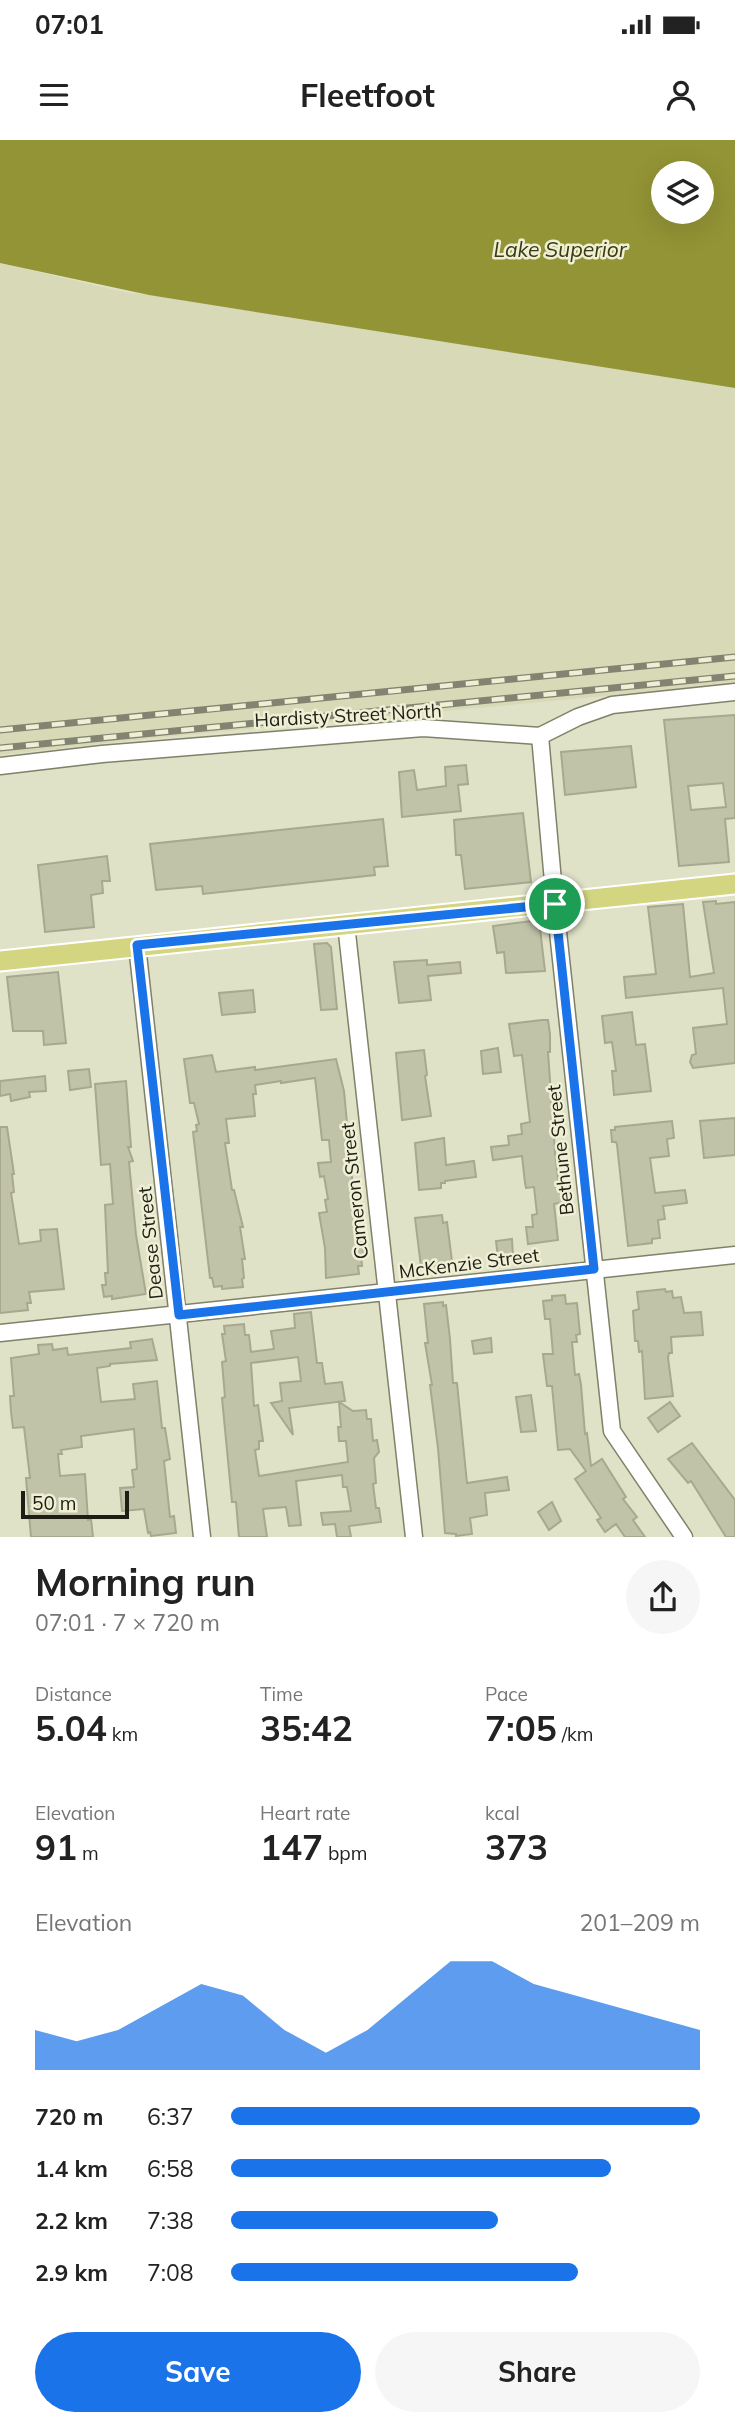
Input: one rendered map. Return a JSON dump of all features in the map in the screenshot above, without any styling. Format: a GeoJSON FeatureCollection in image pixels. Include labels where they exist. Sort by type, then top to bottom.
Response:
{"type":"FeatureCollection","features":[{"type":"Feature","properties":{"kind":"main road"},"geometry":{"type":"LineString","coordinates":[[0,961],[735,884]]}},
{"type":"Feature","properties":{"kind":"street"},"geometry":{"type":"LineString","coordinates":[[540,736],[578,717],[612,705],[735,692]]}},
{"type":"Feature","properties":{"kind":"street","name":"Hardisty Street North"},"geometry":{"type":"LineString","coordinates":[[0,766],[102,754],[423,727],[540,736]]}},
{"type":"Feature","properties":{"kind":"street","name":"Bethune Street"},"geometry":{"type":"LineString","coordinates":[[540,736],[555,904],[612,1431],[684,1537]]}},
{"type":"Feature","properties":{"kind":"street","name":"Cameron Street"},"geometry":{"type":"LineString","coordinates":[[346,924],[414,1537]]}},
{"type":"Feature","properties":{"kind":"street","name":"Dease Street"},"geometry":{"type":"LineString","coordinates":[[137,945],[202,1537]]}},
{"type":"Feature","properties":{"kind":"street","name":"McKenzie Street"},"geometry":{"type":"LineString","coordinates":[[0,1333],[735,1255]]}},
{"type":"Feature","properties":{"kind":"shaded area"},"geometry":{"type":"Polygon","coordinates":[[[0,263],[129,293],[269,306],[735,388],[735,684],[154,738],[0,755],[0,263]]]}},
{"type":"Feature","properties":{"kind":"water","name":"Lake Superior"},"geometry":{"type":"Polygon","coordinates":[[[0,140],[735,140],[735,388],[149,295],[0,263],[0,140]]]}},
{"type":"Feature","properties":{"kind":"building"},"geometry":{"type":"Polygon","coordinates":[[[735,715],[735,818],[725,819],[729,862],[679,866],[664,720],[735,715]],[[723,783],[688,786],[691,810],[726,807],[723,783]]]}},
{"type":"Feature","properties":{"kind":"building"},"geometry":{"type":"Polygon","coordinates":[[[631,746],[636,787],[565,795],[561,752],[631,746]]]}},
{"type":"Feature","properties":{"kind":"building"},"geometry":{"type":"Polygon","coordinates":[[[466,765],[468,784],[458,785],[461,811],[402,817],[399,772],[414,770],[417,790],[446,786],[445,767],[466,765]]]}},
{"type":"Feature","properties":{"kind":"building"},"geometry":{"type":"Polygon","coordinates":[[[523,813],[531,882],[465,889],[461,855],[456,855],[454,820],[523,813]]]}},
{"type":"Feature","properties":{"kind":"building"},"geometry":{"type":"Polygon","coordinates":[[[383,819],[388,866],[374,867],[375,875],[203,894],[202,886],[156,890],[150,844],[383,819]]]}},
{"type":"Feature","properties":{"kind":"building"},"geometry":{"type":"Polygon","coordinates":[[[107,856],[110,881],[102,881],[103,893],[91,895],[94,927],[45,932],[38,865],[107,856]]]}},
{"type":"Feature","properties":{"kind":"building"},"geometry":{"type":"Polygon","coordinates":[[[716,901],[716,904],[735,902],[735,1063],[693,1068],[690,1062],[692,1055],[696,1054],[693,1028],[727,1024],[723,988],[626,998],[624,977],[656,974],[648,907],[683,904],[690,977],[714,973],[703,902],[716,901]]]}},
{"type":"Feature","properties":{"kind":"building"},"geometry":{"type":"Polygon","coordinates":[[[539,920],[545,971],[506,973],[504,952],[497,953],[493,926],[539,920]]]}},
{"type":"Feature","properties":{"kind":"building"},"geometry":{"type":"Polygon","coordinates":[[[327,943],[331,947],[337,1009],[321,1010],[314,944],[327,943]]]}},
{"type":"Feature","properties":{"kind":"building"},"geometry":{"type":"Polygon","coordinates":[[[427,960],[427,965],[460,962],[461,973],[428,976],[431,1000],[399,1003],[394,962],[427,960]]]}},
{"type":"Feature","properties":{"kind":"building"},"geometry":{"type":"Polygon","coordinates":[[[58,972],[66,1043],[44,1045],[43,1031],[13,1031],[7,977],[58,972]]]}},
{"type":"Feature","properties":{"kind":"building"},"geometry":{"type":"Polygon","coordinates":[[[253,990],[255,1012],[222,1015],[219,993],[253,990]]]}},
{"type":"Feature","properties":{"kind":"building"},"geometry":{"type":"Polygon","coordinates":[[[632,1012],[636,1045],[645,1044],[651,1091],[614,1095],[612,1071],[616,1071],[612,1042],[605,1043],[602,1016],[632,1012]]]}},
{"type":"Feature","properties":{"kind":"building"},"geometry":{"type":"Polygon","coordinates":[[[548,1020],[550,1034],[548,1052],[555,1152],[564,1202],[554,1204],[558,1240],[528,1244],[526,1227],[533,1227],[532,1215],[537,1214],[534,1187],[526,1188],[522,1156],[493,1160],[491,1147],[509,1145],[508,1136],[522,1134],[521,1124],[530,1122],[522,1055],[514,1056],[509,1024],[548,1020]]]}},
{"type":"Feature","properties":{"kind":"building"},"geometry":{"type":"Polygon","coordinates":[[[498,1048],[501,1072],[483,1074],[481,1051],[498,1048]]]}},
{"type":"Feature","properties":{"kind":"building"},"geometry":{"type":"Polygon","coordinates":[[[424,1050],[431,1116],[402,1120],[396,1053],[424,1050]]]}},
{"type":"Feature","properties":{"kind":"building"},"geometry":{"type":"Polygon","coordinates":[[[212,1055],[216,1072],[255,1067],[255,1070],[336,1059],[344,1091],[358,1242],[362,1242],[364,1254],[361,1255],[362,1266],[358,1266],[359,1274],[326,1278],[325,1248],[319,1213],[327,1212],[325,1200],[328,1199],[324,1176],[320,1177],[318,1163],[331,1162],[329,1140],[322,1140],[315,1078],[281,1081],[255,1085],[255,1116],[226,1119],[229,1143],[225,1143],[232,1190],[243,1227],[240,1227],[245,1259],[242,1259],[244,1278],[243,1287],[214,1287],[210,1278],[193,1132],[197,1131],[196,1125],[199,1124],[194,1103],[190,1103],[184,1059],[212,1055]]]}},
{"type":"Feature","properties":{"kind":"building"},"geometry":{"type":"Polygon","coordinates":[[[89,1069],[91,1087],[70,1090],[68,1071],[89,1069]]]}},
{"type":"Feature","properties":{"kind":"building"},"geometry":{"type":"Polygon","coordinates":[[[45,1076],[46,1091],[29,1092],[30,1097],[11,1101],[10,1094],[0,1096],[0,1081],[45,1076]]]}},
{"type":"Feature","properties":{"kind":"building"},"geometry":{"type":"Polygon","coordinates":[[[126,1081],[131,1147],[128,1147],[133,1161],[129,1162],[136,1235],[146,1294],[112,1299],[112,1296],[104,1297],[102,1285],[106,1285],[105,1273],[108,1273],[105,1205],[113,1204],[110,1164],[101,1165],[95,1084],[126,1081]]]}},
{"type":"Feature","properties":{"kind":"building"},"geometry":{"type":"Polygon","coordinates":[[[735,1118],[735,1155],[704,1158],[700,1121],[735,1118]]]}},
{"type":"Feature","properties":{"kind":"building"},"geometry":{"type":"Polygon","coordinates":[[[672,1121],[674,1138],[667,1139],[669,1156],[650,1158],[655,1193],[685,1190],[687,1203],[663,1206],[665,1219],[658,1220],[660,1238],[652,1239],[652,1243],[628,1246],[617,1145],[612,1142],[611,1130],[615,1130],[615,1127],[672,1121]]]}},
{"type":"Feature","properties":{"kind":"building"},"geometry":{"type":"Polygon","coordinates":[[[0,1127],[7,1127],[14,1174],[14,1192],[11,1193],[19,1244],[41,1241],[40,1230],[57,1229],[64,1289],[29,1292],[31,1303],[27,1303],[28,1310],[0,1313],[0,1127]]]}},
{"type":"Feature","properties":{"kind":"building"},"geometry":{"type":"Polygon","coordinates":[[[444,1138],[446,1165],[474,1161],[476,1177],[445,1181],[441,1183],[441,1188],[419,1190],[415,1143],[444,1138]]]}},
{"type":"Feature","properties":{"kind":"building"},"geometry":{"type":"Polygon","coordinates":[[[442,1215],[443,1223],[447,1222],[452,1261],[449,1264],[421,1267],[415,1218],[442,1215]]]}},
{"type":"Feature","properties":{"kind":"building"},"geometry":{"type":"Polygon","coordinates":[[[512,1239],[513,1257],[498,1258],[496,1241],[512,1239]]]}},
{"type":"Feature","properties":{"kind":"building"},"geometry":{"type":"Polygon","coordinates":[[[665,1289],[666,1292],[672,1291],[673,1298],[681,1297],[684,1313],[701,1312],[703,1335],[671,1337],[672,1353],[669,1353],[668,1358],[673,1396],[645,1399],[642,1351],[639,1352],[638,1341],[635,1341],[633,1311],[639,1309],[637,1292],[665,1289]]]}},
{"type":"Feature","properties":{"kind":"building"},"geometry":{"type":"Polygon","coordinates":[[[565,1295],[566,1304],[577,1303],[580,1334],[576,1335],[577,1342],[572,1342],[575,1375],[579,1374],[581,1385],[591,1466],[602,1459],[626,1497],[623,1499],[637,1517],[633,1520],[645,1537],[625,1537],[616,1524],[605,1532],[597,1520],[601,1518],[575,1479],[586,1471],[570,1449],[558,1450],[552,1386],[547,1386],[543,1354],[553,1354],[550,1319],[545,1319],[543,1301],[552,1300],[552,1296],[565,1295]]]}},
{"type":"Feature","properties":{"kind":"building"},"geometry":{"type":"Polygon","coordinates":[[[443,1302],[443,1306],[446,1305],[453,1383],[457,1383],[467,1483],[507,1477],[509,1490],[485,1493],[487,1515],[470,1518],[472,1534],[456,1536],[445,1533],[432,1385],[425,1343],[428,1343],[424,1304],[443,1302]]]}},
{"type":"Feature","properties":{"kind":"building"},"geometry":{"type":"Polygon","coordinates":[[[311,1312],[317,1363],[322,1363],[325,1384],[342,1382],[345,1401],[289,1408],[293,1435],[271,1403],[282,1401],[280,1383],[301,1381],[298,1357],[251,1363],[254,1406],[258,1405],[263,1441],[259,1441],[259,1449],[255,1450],[259,1476],[348,1462],[346,1441],[339,1441],[339,1402],[353,1411],[366,1410],[367,1419],[371,1419],[373,1441],[377,1440],[379,1452],[374,1458],[376,1483],[373,1484],[381,1522],[349,1526],[351,1537],[337,1537],[335,1524],[323,1525],[321,1513],[351,1511],[342,1475],[296,1481],[301,1525],[289,1526],[286,1507],[263,1509],[267,1537],[239,1537],[236,1502],[232,1502],[222,1398],[225,1397],[222,1362],[226,1361],[222,1334],[225,1334],[224,1326],[244,1324],[245,1335],[249,1335],[251,1352],[274,1349],[271,1331],[295,1328],[294,1314],[311,1312]]]}},
{"type":"Feature","properties":{"kind":"building"},"geometry":{"type":"Polygon","coordinates":[[[491,1338],[492,1352],[474,1354],[472,1341],[491,1338]]]}},
{"type":"Feature","properties":{"kind":"building"},"geometry":{"type":"Polygon","coordinates":[[[152,1339],[157,1360],[110,1364],[97,1368],[101,1402],[135,1399],[133,1384],[157,1381],[162,1428],[165,1428],[170,1459],[164,1461],[170,1517],[174,1516],[176,1533],[151,1536],[150,1532],[148,1533],[144,1509],[122,1511],[120,1488],[134,1487],[132,1470],[137,1469],[134,1429],[81,1436],[82,1447],[61,1450],[62,1454],[58,1454],[60,1476],[85,1474],[88,1520],[91,1519],[93,1537],[31,1537],[26,1478],[30,1478],[24,1427],[13,1428],[11,1412],[10,1396],[14,1396],[11,1358],[39,1354],[38,1345],[52,1344],[53,1350],[67,1348],[68,1355],[131,1348],[130,1342],[152,1339]]]}},
{"type":"Feature","properties":{"kind":"building"},"geometry":{"type":"Polygon","coordinates":[[[531,1395],[536,1431],[521,1432],[516,1397],[531,1395]]]}},
{"type":"Feature","properties":{"kind":"building"},"geometry":{"type":"Polygon","coordinates":[[[670,1402],[680,1416],[658,1432],[648,1418],[670,1402]]]}},
{"type":"Feature","properties":{"kind":"building"},"geometry":{"type":"Polygon","coordinates":[[[692,1443],[735,1500],[735,1537],[726,1537],[691,1481],[688,1483],[668,1459],[692,1443]]]}},
{"type":"Feature","properties":{"kind":"building"},"geometry":{"type":"Polygon","coordinates":[[[552,1502],[561,1521],[549,1530],[538,1512],[552,1502]]]}},
{"type":"Feature","properties":{"kind":"railway"},"geometry":{"type":"LineString","coordinates":[[0,730],[735,657]]}},
{"type":"Feature","properties":{"kind":"railway"},"geometry":{"type":"LineString","coordinates":[[0,748],[735,676]]}},
{"type":"Feature","properties":{"kind":"route"},"geometry":{"type":"LineString","coordinates":[[555,904],[594,1269],[179,1315],[137,945],[555,904]]}}]}
